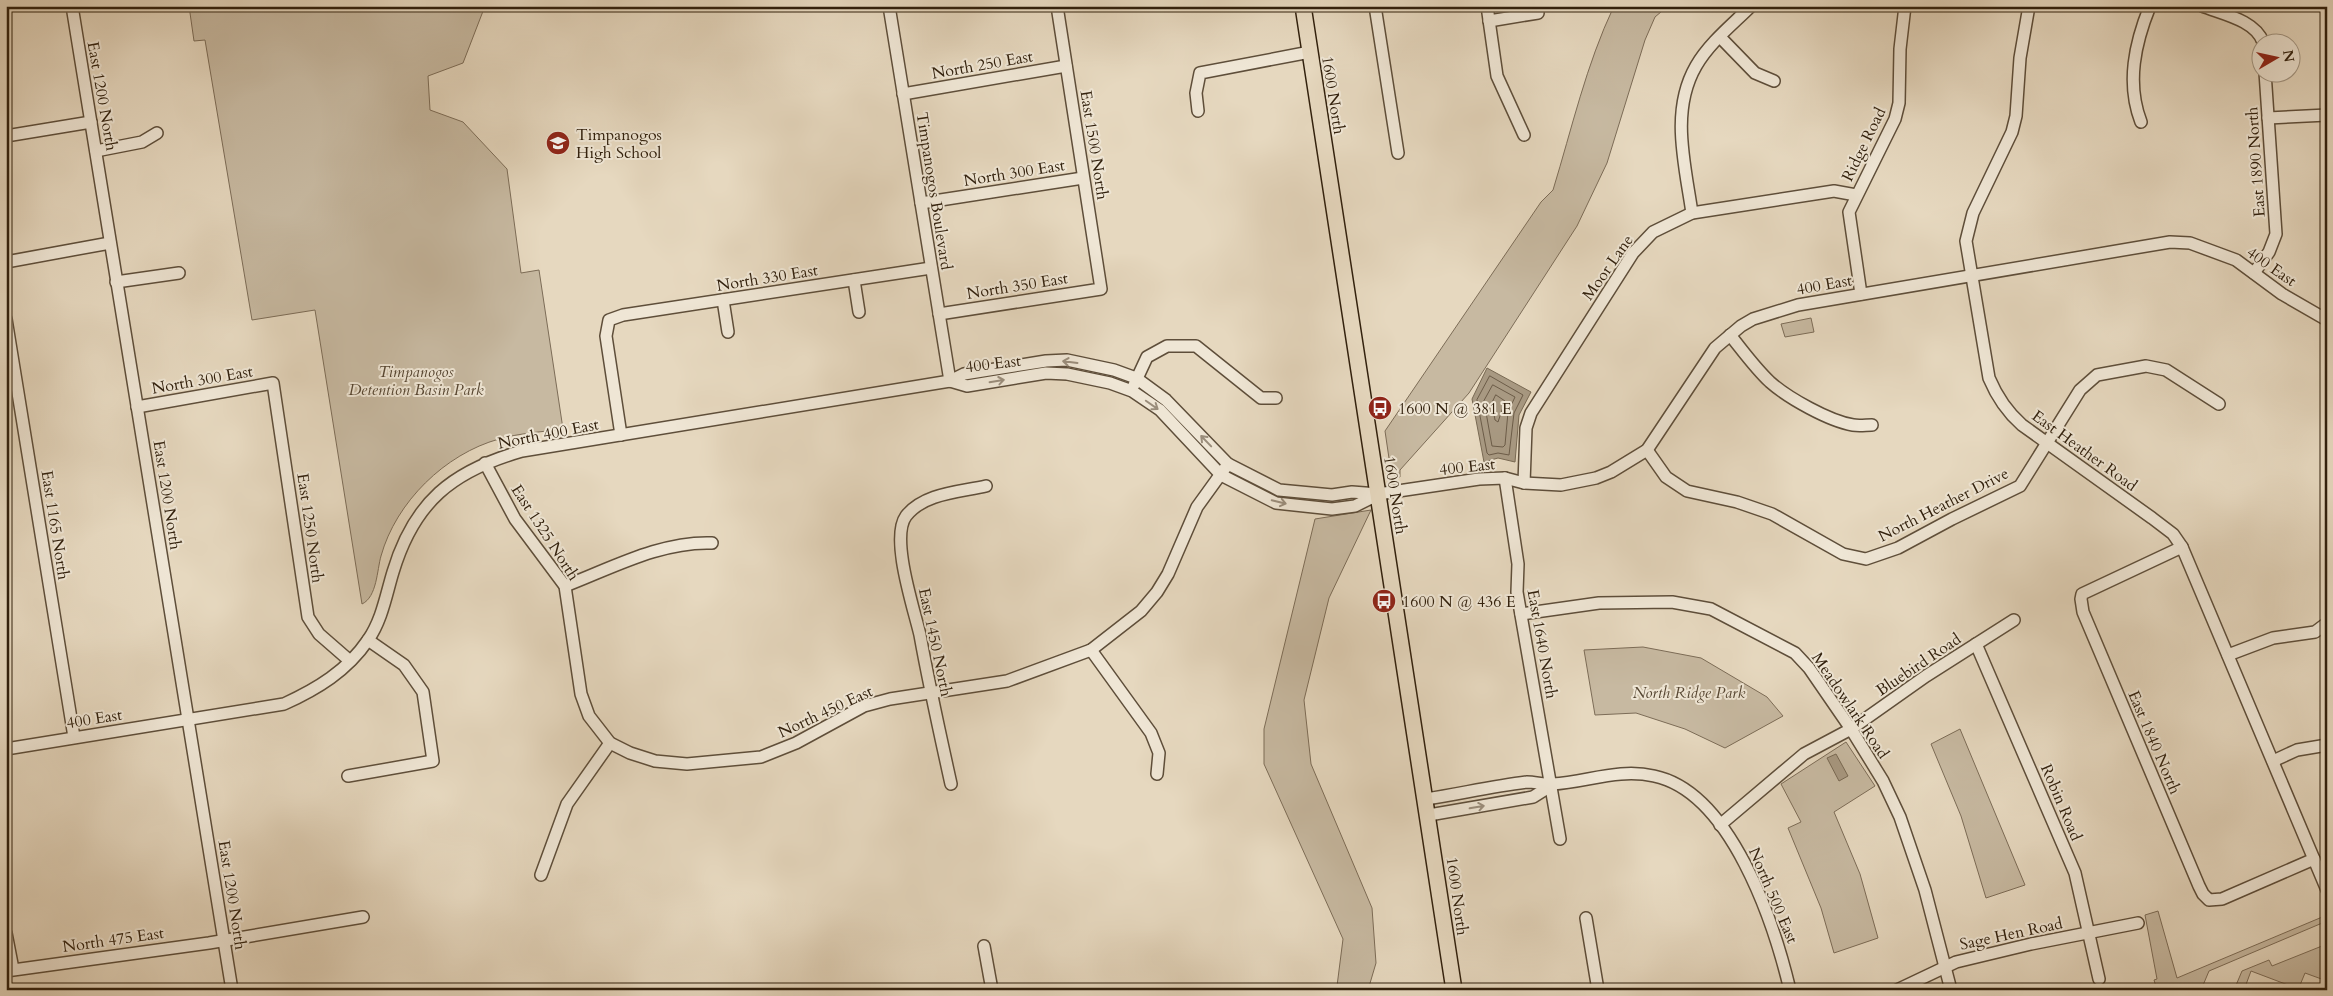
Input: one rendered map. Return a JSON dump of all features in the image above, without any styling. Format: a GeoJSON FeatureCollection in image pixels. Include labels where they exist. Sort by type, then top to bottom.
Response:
{"type":"FeatureCollection","features":[{"type":"Feature","properties":{"kind":"main road","name":"1600 North"},"geometry":{"type":"LineString","coordinates":[[1303,6],[1454,990]]}},
{"type":"Feature","properties":{"kind":"street","name":"East 1200 North"},"geometry":{"type":"LineString","coordinates":[[72,6],[232,990]]}},
{"type":"Feature","properties":{"kind":"street","name":"Timpanogos Boulevard"},"geometry":{"type":"LineString","coordinates":[[889,6],[950,381]]}},
{"type":"Feature","properties":{"kind":"street","name":"East 1500 North"},"geometry":{"type":"LineString","coordinates":[[1057,6],[1101,289]]}},
{"type":"Feature","properties":{"kind":"street"},"geometry":{"type":"LineString","coordinates":[[1376,6],[1398,153]]}},
{"type":"Feature","properties":{"kind":"street"},"geometry":{"type":"LineString","coordinates":[[1487,6],[1497,76],[1524,135]]}},
{"type":"Feature","properties":{"kind":"street"},"geometry":{"type":"LineString","coordinates":[[1692,213],[1680,130],[1683,95],[1696,65],[1720,37],[1751,6]]}},
{"type":"Feature","properties":{"kind":"street","name":"Ridge Road"},"geometry":{"type":"LineString","coordinates":[[1861,294],[1849,212],[1895,119],[1899,103],[1900,48],[1906,6]]}},
{"type":"Feature","properties":{"kind":"street","name":"East Heather Road"},"geometry":{"type":"LineString","coordinates":[[2029,6],[2020,58],[2016,116],[2012,132],[1968,226],[1966,241],[1986,365],[1998,397],[2013,417],[2048,445],[2173,534],[2182,547],[2327,890]]}},
{"type":"Feature","properties":{"kind":"street"},"geometry":{"type":"LineString","coordinates":[[2141,122],[2134,94],[2135,55],[2141,29],[2150,6]]}},
{"type":"Feature","properties":{"kind":"street"},"geometry":{"type":"LineString","coordinates":[[2202,6],[2244,22],[2255,32]]}},
{"type":"Feature","properties":{"kind":"street"},"geometry":{"type":"LineString","coordinates":[[1489,21],[1538,13]]}},
{"type":"Feature","properties":{"kind":"street"},"geometry":{"type":"LineString","coordinates":[[1720,37],[1755,73],[1774,81]]}},
{"type":"Feature","properties":{"kind":"street"},"geometry":{"type":"LineString","coordinates":[[1198,111],[1196,93],[1200,73],[1310,52]]}},
{"type":"Feature","properties":{"kind":"street","name":"North 250 East"},"geometry":{"type":"LineString","coordinates":[[903,94],[1066,66]]}},
{"type":"Feature","properties":{"kind":"street","name":"East 1890 North"},"geometry":{"type":"LineString","coordinates":[[2254,272],[2269,252],[2276,234],[2266,82]]}},
{"type":"Feature","properties":{"kind":"street"},"geometry":{"type":"LineString","coordinates":[[2268,118],[2327,115]]}},
{"type":"Feature","properties":{"kind":"street"},"geometry":{"type":"LineString","coordinates":[[6,136],[91,122]]}},
{"type":"Feature","properties":{"kind":"street"},"geometry":{"type":"LineString","coordinates":[[96,151],[142,142],[157,133]]}},
{"type":"Feature","properties":{"kind":"street","name":"North 300 East"},"geometry":{"type":"LineString","coordinates":[[921,203],[1084,178]]}},
{"type":"Feature","properties":{"kind":"street","name":"Moor Lane"},"geometry":{"type":"LineString","coordinates":[[1524,483],[1526,428],[1536,403],[1643,241],[1664,225],[1692,213],[1834,190],[1856,196]]}},
{"type":"Feature","properties":{"kind":"street","name":"400 East"},"geometry":{"type":"LineString","coordinates":[[950,381],[964,374],[1046,361],[1067,360],[1114,370],[1136,378],[1166,400],[1228,464],[1279,490],[1332,495],[1352,492],[1378,494],[1479,478],[1505,478],[1524,483],[1561,485],[1596,478],[1610,472],[1647,450],[1715,348],[1753,319],[1783,308],[2170,242],[2190,243],[2236,260],[2288,298],[2327,320]]}},
{"type":"Feature","properties":{"kind":"street"},"geometry":{"type":"LineString","coordinates":[[6,262],[110,243]]}},
{"type":"Feature","properties":{"kind":"street","name":"North 330 East"},"geometry":{"type":"LineString","coordinates":[[621,435],[606,336],[609,320],[623,315],[931,268]]}},
{"type":"Feature","properties":{"kind":"street"},"geometry":{"type":"LineString","coordinates":[[116,282],[179,273]]}},
{"type":"Feature","properties":{"kind":"street"},"geometry":{"type":"LineString","coordinates":[[854,280],[859,312]]}},
{"type":"Feature","properties":{"kind":"street","name":"North 350 East"},"geometry":{"type":"LineString","coordinates":[[939,314],[1101,289]]}},
{"type":"Feature","properties":{"kind":"street"},"geometry":{"type":"LineString","coordinates":[[723,300],[728,332]]}},
{"type":"Feature","properties":{"kind":"street","name":"East 1165 North"},"geometry":{"type":"LineString","coordinates":[[6,319],[74,737]]}},
{"type":"Feature","properties":{"kind":"street"},"geometry":{"type":"LineString","coordinates":[[1730,335],[1766,377],[1788,394],[1841,422],[1855,426],[1872,425]]}},
{"type":"Feature","properties":{"kind":"street"},"geometry":{"type":"LineString","coordinates":[[1132,391],[1136,378],[1147,357],[1167,346],[1196,346],[1260,398],[1276,398]]}},
{"type":"Feature","properties":{"kind":"street","name":"North Heather Drive"},"geometry":{"type":"LineString","coordinates":[[1647,450],[1666,477],[1687,491],[1737,502],[1772,514],[1843,554],[1866,559],[1898,548],[2020,486],[2048,445],[2080,390],[2097,375],[2146,366],[2166,370],[2219,404]]}},
{"type":"Feature","properties":{"kind":"street","name":"400 East"},"geometry":{"type":"LineString","coordinates":[[950,381],[967,386],[1046,373],[1067,374],[1110,382],[1132,391],[1160,410],[1221,475],[1276,503],[1332,509],[1355,506],[1378,494]]}},
{"type":"Feature","properties":{"kind":"street","name":"North 400 East"},"geometry":{"type":"LineString","coordinates":[[188,719],[284,704],[316,689],[337,674],[368,640],[386,598],[401,546],[426,505],[451,482],[485,463],[522,452],[950,381]]}},
{"type":"Feature","properties":{"kind":"street","name":"North 300 East"},"geometry":{"type":"LineString","coordinates":[[137,407],[273,383]]}},
{"type":"Feature","properties":{"kind":"street","name":"East 1250 North"},"geometry":{"type":"LineString","coordinates":[[273,383],[308,617],[319,634],[350,661]]}},
{"type":"Feature","properties":{"kind":"street","name":"East 1325 North"},"geometry":{"type":"LineString","coordinates":[[485,463],[515,519],[565,586],[581,694],[587,710]]}},
{"type":"Feature","properties":{"kind":"street","name":"North 450 East"},"geometry":{"type":"LineString","coordinates":[[587,710],[589,716],[610,743],[630,754],[654,761],[687,764],[761,757],[796,743],[864,706],[890,699],[1007,680],[1091,650],[1141,611],[1157,592],[1168,574],[1198,507],[1228,464]]}},
{"type":"Feature","properties":{"kind":"street","name":"East 1640 North"},"geometry":{"type":"LineString","coordinates":[[1505,478],[1518,564],[1517,592],[1560,839]]}},
{"type":"Feature","properties":{"kind":"street","name":"East 1450 North"},"geometry":{"type":"LineString","coordinates":[[951,784],[930,693],[919,633],[905,578],[901,534],[904,518],[913,508],[924,501],[986,486]]}},
{"type":"Feature","properties":{"kind":"street"},"geometry":{"type":"LineString","coordinates":[[565,586],[654,551],[694,542],[712,543]]}},
{"type":"Feature","properties":{"kind":"street","name":"East 1840 North"},"geometry":{"type":"LineString","coordinates":[[2182,547],[2082,594],[2080,600],[2093,638],[2202,894],[2209,900],[2222,899],[2314,860]]}},
{"type":"Feature","properties":{"kind":"street","name":"Meadowlark Road"},"geometry":{"type":"LineString","coordinates":[[1521,614],[1599,603],[1672,602],[1711,609],[1795,653],[1809,668],[1851,729],[1882,781],[1903,824],[1925,890],[1951,990]]}},
{"type":"Feature","properties":{"kind":"street","name":"Bluebird Road"},"geometry":{"type":"LineString","coordinates":[[1720,825],[1804,754],[1851,729],[2014,620]]}},
{"type":"Feature","properties":{"kind":"street"},"geometry":{"type":"LineString","coordinates":[[2228,655],[2272,638],[2315,632],[2326,625]]}},
{"type":"Feature","properties":{"kind":"street"},"geometry":{"type":"LineString","coordinates":[[348,776],[434,762],[422,692],[404,665],[368,640]]}},
{"type":"Feature","properties":{"kind":"street","name":"Robin Road"},"geometry":{"type":"LineString","coordinates":[[1976,644],[2074,873],[2090,933],[2099,979]]}},
{"type":"Feature","properties":{"kind":"street"},"geometry":{"type":"LineString","coordinates":[[1091,650],[1151,733],[1159,753],[1157,774]]}},
{"type":"Feature","properties":{"kind":"street","name":"400 East"},"geometry":{"type":"LineString","coordinates":[[6,749],[188,719]]}},
{"type":"Feature","properties":{"kind":"street"},"geometry":{"type":"LineString","coordinates":[[541,875],[567,804],[610,743]]}},
{"type":"Feature","properties":{"kind":"street"},"geometry":{"type":"LineString","coordinates":[[2272,761],[2297,750],[2327,745]]}},
{"type":"Feature","properties":{"kind":"street","name":"North 500 East"},"geometry":{"type":"LineString","coordinates":[[1426,799],[1526,782],[1552,785],[1622,773],[1655,776],[1676,783],[1694,795],[1720,825],[1736,848],[1765,910],[1779,948],[1790,990]]}},
{"type":"Feature","properties":{"kind":"street","name":"North 500 East"},"geometry":{"type":"LineString","coordinates":[[1428,815],[1532,797],[1552,785]]}},
{"type":"Feature","properties":{"kind":"street","name":"North 475 East"},"geometry":{"type":"LineString","coordinates":[[9,970],[223,940],[363,917]]}},
{"type":"Feature","properties":{"kind":"street"},"geometry":{"type":"LineString","coordinates":[[1586,918],[1598,990]]}},
{"type":"Feature","properties":{"kind":"street","name":"Sage Hen Road"},"geometry":{"type":"LineString","coordinates":[[1897,990],[1945,966],[2031,944],[2138,923]]}},
{"type":"Feature","properties":{"kind":"street"},"geometry":{"type":"LineString","coordinates":[[6,933],[9,970]]}},
{"type":"Feature","properties":{"kind":"street"},"geometry":{"type":"LineString","coordinates":[[984,946],[992,990]]}},
{"type":"Feature","properties":{"kind":"green space","name":"Timpanogos Detention Basin Park"},"geometry":{"type":"Polygon","coordinates":[[[189,6],[485,6],[463,63],[428,76],[430,110],[463,122],[507,169],[521,273],[539,270],[563,429],[499,439],[479,446],[442,468],[425,483],[398,517],[388,536],[381,556],[374,589],[367,601],[362,604],[315,310],[252,320],[205,40],[194,41],[189,6]]]}},
{"type":"Feature","properties":{"kind":"green space"},"geometry":{"type":"Polygon","coordinates":[[[1614,6],[1668,6],[1655,17],[1645,40],[1607,163],[1577,226],[1469,393],[1400,470],[1400,477],[1396,477],[1391,472],[1385,431],[1541,202],[1553,190],[1587,74],[1614,6]]]}},
{"type":"Feature","properties":{"kind":"green space"},"geometry":{"type":"Polygon","coordinates":[[[1811,318],[1814,332],[1785,337],[1781,324],[1811,318]]]}},
{"type":"Feature","properties":{"kind":"green space"},"geometry":{"type":"Polygon","coordinates":[[[1371,510],[1329,598],[1304,700],[1311,764],[1372,908],[1376,963],[1368,990],[1340,990],[1337,986],[1343,939],[1264,764],[1264,729],[1315,519],[1371,510]]]}},
{"type":"Feature","properties":{"kind":"green space","name":"North Ridge Park"},"geometry":{"type":"Polygon","coordinates":[[[1643,647],[1701,658],[1767,697],[1783,716],[1725,748],[1685,729],[1636,713],[1595,715],[1584,650],[1643,647]]]}},
{"type":"Feature","properties":{"kind":"green space"},"geometry":{"type":"Polygon","coordinates":[[[1960,729],[2025,885],[1986,898],[1961,816],[1931,744],[1960,729]]]}},
{"type":"Feature","properties":{"kind":"green space"},"geometry":{"type":"Polygon","coordinates":[[[1846,742],[1875,786],[1834,812],[1860,874],[1878,938],[1834,953],[1821,908],[1788,828],[1801,822],[1781,784],[1846,742]]]}},
{"type":"Feature","properties":{"kind":"green space"},"geometry":{"type":"Polygon","coordinates":[[[2158,911],[2177,978],[2327,915],[2327,921],[2209,971],[2201,990],[2157,990],[2154,980],[2157,979],[2145,915],[2158,911]]]}},
{"type":"Feature","properties":{"kind":"green space"},"geometry":{"type":"Polygon","coordinates":[[[2327,944],[2327,981],[2305,973],[2298,990],[2287,990],[2288,985],[2251,971],[2244,990],[2234,990],[2242,971],[2269,960],[2272,966],[2327,944]]]}},
{"type":"Feature","properties":{"kind":"water"},"geometry":{"type":"Polygon","coordinates":[[[1487,368],[1531,392],[1519,415],[1515,462],[1498,458],[1484,462],[1472,399],[1487,368]]]}},
{"type":"Feature","properties":{"kind":"water"},"geometry":{"type":"Polygon","coordinates":[[[1836,754],[1848,776],[1839,781],[1827,758],[1836,754]]]}},
{"type":"Feature","properties":{"kind":"place","name":"Timpanogos High School"},"geometry":{"type":"Point","coordinates":[558,143]}},
{"type":"Feature","properties":{"kind":"place","name":"1600 N @ 381 E"},"geometry":{"type":"Point","coordinates":[1380,408]}},
{"type":"Feature","properties":{"kind":"place","name":"1600 N @ 436 E"},"geometry":{"type":"Point","coordinates":[1384,601]}}]}
